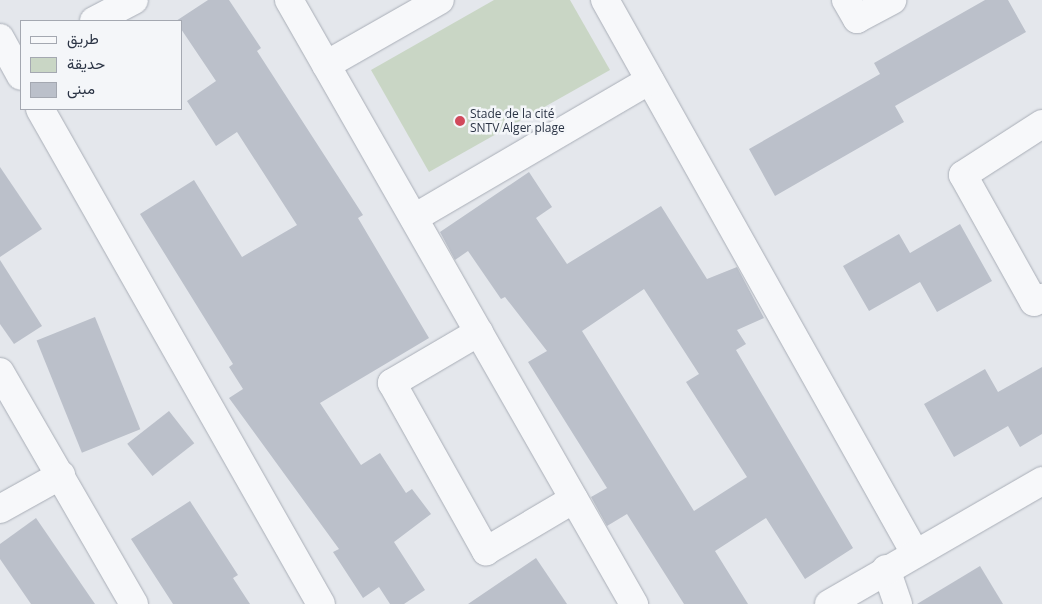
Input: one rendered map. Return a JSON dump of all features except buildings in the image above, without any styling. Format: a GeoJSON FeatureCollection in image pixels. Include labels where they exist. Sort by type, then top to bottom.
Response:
{"type":"FeatureCollection","features":[{"type":"Feature","properties":{"kind":"street"},"geometry":{"type":"LineString","coordinates":[[96,20],[134,0]]}},
{"type":"Feature","properties":{"kind":"street"},"geometry":{"type":"LineString","coordinates":[[289,0],[634,604]]}},
{"type":"Feature","properties":{"kind":"street"},"geometry":{"type":"LineString","coordinates":[[326,65],[440,0]]}},
{"type":"Feature","properties":{"kind":"street"},"geometry":{"type":"LineString","coordinates":[[605,0],[915,553]]}},
{"type":"Feature","properties":{"kind":"street"},"geometry":{"type":"LineString","coordinates":[[846,0],[857,19],[892,0]]}},
{"type":"Feature","properties":{"kind":"street"},"geometry":{"type":"LineString","coordinates":[[0,38],[14,67]]}},
{"type":"Feature","properties":{"kind":"street"},"geometry":{"type":"LineString","coordinates":[[414,218],[650,80]]}},
{"type":"Feature","properties":{"kind":"street"},"geometry":{"type":"LineString","coordinates":[[41,110],[321,604]]}},
{"type":"Feature","properties":{"kind":"street"},"geometry":{"type":"LineString","coordinates":[[1042,124],[963,175],[1034,302],[1042,298]]}},
{"type":"Feature","properties":{"kind":"street"},"geometry":{"type":"LineString","coordinates":[[479,332],[392,383],[486,551],[574,498]]}},
{"type":"Feature","properties":{"kind":"street"},"geometry":{"type":"LineString","coordinates":[[0,372],[134,604]]}},
{"type":"Feature","properties":{"kind":"street"},"geometry":{"type":"LineString","coordinates":[[0,509],[61,475]]}},
{"type":"Feature","properties":{"kind":"street"},"geometry":{"type":"LineString","coordinates":[[829,604],[886,569],[1042,481]]}},
{"type":"Feature","properties":{"kind":"street"},"geometry":{"type":"LineString","coordinates":[[886,569],[898,604]]}},
{"type":"Feature","properties":{"kind":"green space","name":"Stade de la cité SNTV Alger plage"},"geometry":{"type":"Polygon","coordinates":[[[494,0],[570,0],[610,70],[429,172],[371,70],[494,0]]]}},
{"type":"Feature","properties":{"kind":"place","name":"Stade de la cité SNTV Alger plage"},"geometry":{"type":"Point","coordinates":[460,121]}}]}
